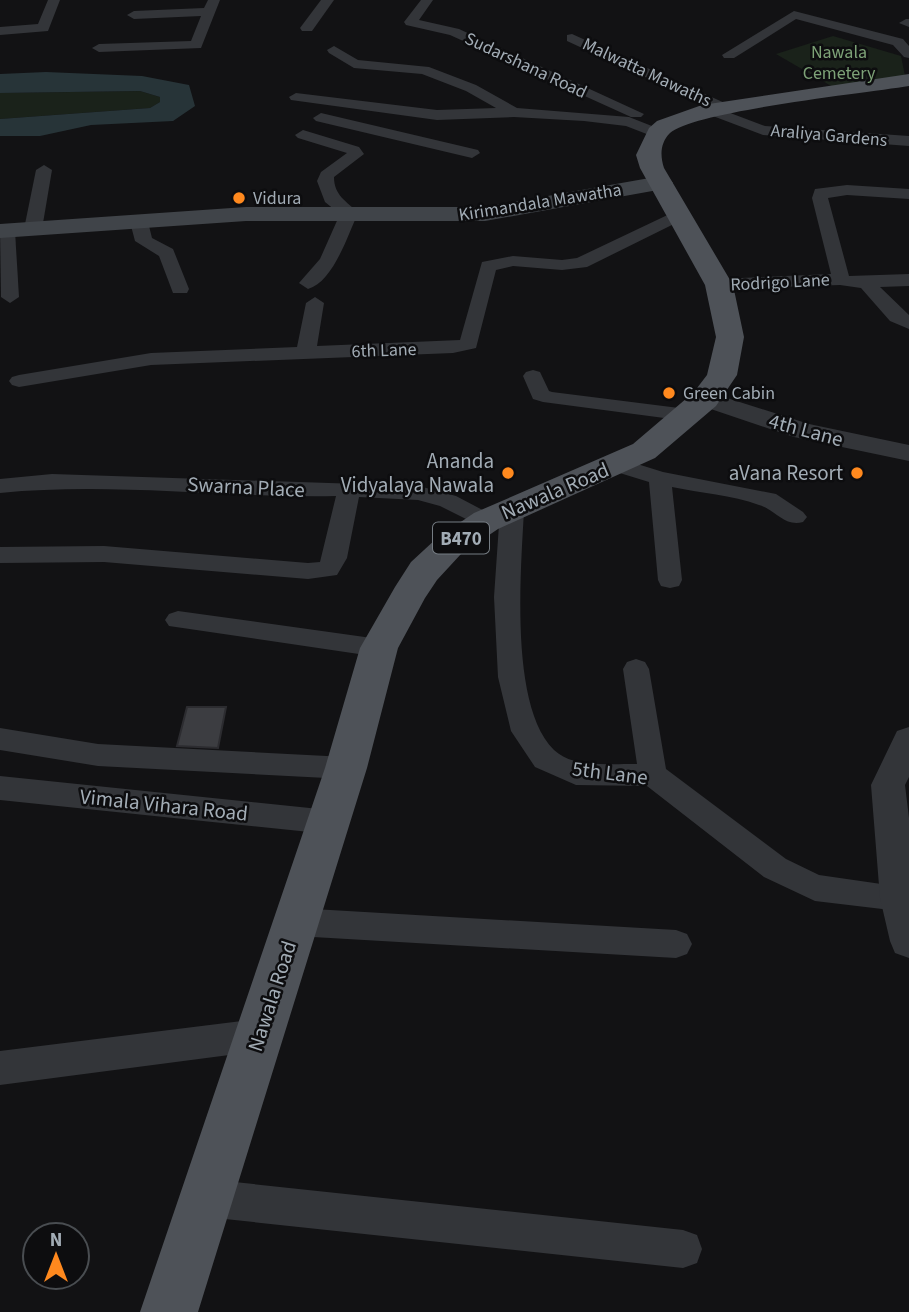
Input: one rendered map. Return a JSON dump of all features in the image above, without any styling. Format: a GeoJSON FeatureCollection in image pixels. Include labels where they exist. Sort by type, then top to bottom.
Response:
{"type":"FeatureCollection","features":[{"type":"Feature","properties":{"kind":"main road"},"geometry":{"type":"LineString","coordinates":[[661,130],[716,109],[909,80]]}},
{"type":"Feature","properties":{"kind":"main road","name":"Nawala Road"},"geometry":{"type":"LineString","coordinates":[[169,1312],[329,822],[379,648],[424,571],[449,546],[499,515],[644,451],[696,407],[722,375],[730,337],[727,313],[719,285],[678,215],[648,155],[661,130]]}},
{"type":"Feature","properties":{"kind":"main road","name":"Kirimandala Mawatha"},"geometry":{"type":"LineString","coordinates":[[3,231],[246,214],[485,214],[661,183]]}},
{"type":"Feature","properties":{"kind":"street"},"geometry":{"type":"LineString","coordinates":[[0,31],[43,28],[54,0]]}},
{"type":"Feature","properties":{"kind":"street"},"geometry":{"type":"LineString","coordinates":[[307,28],[328,0]]}},
{"type":"Feature","properties":{"kind":"street","name":"Sudarshana Road"},"geometry":{"type":"LineString","coordinates":[[427,0],[411,22],[454,32],[661,130]]}},
{"type":"Feature","properties":{"kind":"street"},"geometry":{"type":"LineString","coordinates":[[729,55],[815,5]]}},
{"type":"Feature","properties":{"kind":"street"},"geometry":{"type":"LineString","coordinates":[[99,48],[196,45],[212,6],[134,15]]}},
{"type":"Feature","properties":{"kind":"street"},"geometry":{"type":"LineString","coordinates":[[794,15],[898,42],[909,54]]}},
{"type":"Feature","properties":{"kind":"street","name":"Malwatta Mawaths"},"geometry":{"type":"LineString","coordinates":[[572,37],[716,109]]}},
{"type":"Feature","properties":{"kind":"street"},"geometry":{"type":"LineString","coordinates":[[334,50],[354,64],[424,70],[471,88],[514,112]]}},
{"type":"Feature","properties":{"kind":"street"},"geometry":{"type":"LineString","coordinates":[[296,97],[437,115],[514,112],[584,116],[629,122],[661,130]]}},
{"type":"Feature","properties":{"kind":"street","name":"Araliya Gardens"},"geometry":{"type":"LineString","coordinates":[[716,109],[763,130],[909,141]]}},
{"type":"Feature","properties":{"kind":"street"},"geometry":{"type":"LineString","coordinates":[[409,137],[437,115]]}},
{"type":"Feature","properties":{"kind":"street"},"geometry":{"type":"LineString","coordinates":[[321,118],[472,153]]}},
{"type":"Feature","properties":{"kind":"street"},"geometry":{"type":"LineString","coordinates":[[303,135],[353,150],[356,154],[327,176],[325,181],[332,202],[349,213],[328,261],[308,283]]}},
{"type":"Feature","properties":{"kind":"street"},"geometry":{"type":"LineString","coordinates":[[33,229],[44,170]]}},
{"type":"Feature","properties":{"kind":"street","name":"Rodrigo Lane"},"geometry":{"type":"LineString","coordinates":[[841,279],[820,198],[821,193],[847,190],[909,194]]}},
{"type":"Feature","properties":{"kind":"street","name":"6th Lane"},"geometry":{"type":"LineString","coordinates":[[19,381],[151,359],[453,347],[469,344],[488,266],[513,261],[562,265],[581,263],[678,215]]}},
{"type":"Feature","properties":{"kind":"street"},"geometry":{"type":"LineString","coordinates":[[139,222],[144,241],[167,253],[180,289]]}},
{"type":"Feature","properties":{"kind":"street"},"geometry":{"type":"LineString","coordinates":[[3,231],[10,297]]}},
{"type":"Feature","properties":{"kind":"street","name":"Rodrigo Lane"},"geometry":{"type":"LineString","coordinates":[[719,285],[841,279],[865,282],[909,280]]}},
{"type":"Feature","properties":{"kind":"street"},"geometry":{"type":"LineString","coordinates":[[865,282],[897,317],[909,323]]}},
{"type":"Feature","properties":{"kind":"street"},"geometry":{"type":"LineString","coordinates":[[306,353],[315,303]]}},
{"type":"Feature","properties":{"kind":"street"},"geometry":{"type":"LineString","coordinates":[[533,376],[540,395],[550,398],[696,407]]}},
{"type":"Feature","properties":{"kind":"street","name":"4th Lane"},"geometry":{"type":"LineString","coordinates":[[696,407],[909,453]]}},
{"type":"Feature","properties":{"kind":"street"},"geometry":{"type":"LineString","coordinates":[[618,464],[660,478],[768,499],[795,517]]}},
{"type":"Feature","properties":{"kind":"street"},"geometry":{"type":"LineString","coordinates":[[660,478],[670,580]]}},
{"type":"Feature","properties":{"kind":"street","name":"Swarna Place"},"geometry":{"type":"LineString","coordinates":[[0,486],[52,481],[419,493],[499,515]]}},
{"type":"Feature","properties":{"kind":"street"},"geometry":{"type":"LineString","coordinates":[[0,555],[104,554],[308,571],[328,569],[335,558],[349,489]]}},
{"type":"Feature","properties":{"kind":"street","name":"5th Lane"},"geometry":{"type":"LineString","coordinates":[[499,515],[507,597],[509,660],[525,731],[545,759],[576,774],[653,775],[775,868],[815,888],[906,923]]}},
{"type":"Feature","properties":{"kind":"street"},"geometry":{"type":"LineString","coordinates":[[178,620],[379,648]]}},
{"type":"Feature","properties":{"kind":"street"},"geometry":{"type":"LineString","coordinates":[[636,669],[653,775]]}},
{"type":"Feature","properties":{"kind":"street"},"geometry":{"type":"LineString","coordinates":[[0,739],[98,755],[346,768]]}},
{"type":"Feature","properties":{"kind":"street"},"geometry":{"type":"LineString","coordinates":[[906,923],[888,785],[909,740]]}},
{"type":"Feature","properties":{"kind":"street","name":"Vimala Vihara Road"},"geometry":{"type":"LineString","coordinates":[[0,788],[329,822]]}},
{"type":"Feature","properties":{"kind":"street"},"geometry":{"type":"LineString","coordinates":[[296,922],[676,944]]}},
{"type":"Feature","properties":{"kind":"street"},"geometry":{"type":"LineString","coordinates":[[0,1068],[259,1035]]}},
{"type":"Feature","properties":{"kind":"street"},"geometry":{"type":"LineString","coordinates":[[206,1198],[683,1249]]}},
{"type":"Feature","properties":{"kind":"green space","name":"Nawala Cemetery"},"geometry":{"type":"Polygon","coordinates":[[[833,36],[901,56],[905,76],[833,87],[776,54],[833,36]]]}},
{"type":"Feature","properties":{"kind":"green space"},"geometry":{"type":"Polygon","coordinates":[[[140,91],[160,97],[160,102],[150,108],[0,119],[0,93],[140,91]]]}},
{"type":"Feature","properties":{"kind":"shaded area"},"geometry":{"type":"Polygon","coordinates":[[[46,72],[142,76],[189,85],[195,106],[173,121],[91,125],[40,136],[0,136],[0,119],[150,108],[160,102],[160,97],[140,91],[0,93],[0,74],[46,72]]]}},
{"type":"Feature","properties":{"kind":"building"},"geometry":{"type":"Polygon","coordinates":[[[187,707],[226,707],[218,748],[177,746],[187,707]]]}},
{"type":"Feature","properties":{"kind":"place","name":"Vidura"},"geometry":{"type":"Point","coordinates":[239,198]}},
{"type":"Feature","properties":{"kind":"place","name":"Green Cabin"},"geometry":{"type":"Point","coordinates":[669,393]}},
{"type":"Feature","properties":{"kind":"place","name":"Ananda Vidyalaya Nawala"},"geometry":{"type":"Point","coordinates":[508,473]}},
{"type":"Feature","properties":{"kind":"place","name":"aVana Resort"},"geometry":{"type":"Point","coordinates":[857,473]}}]}
